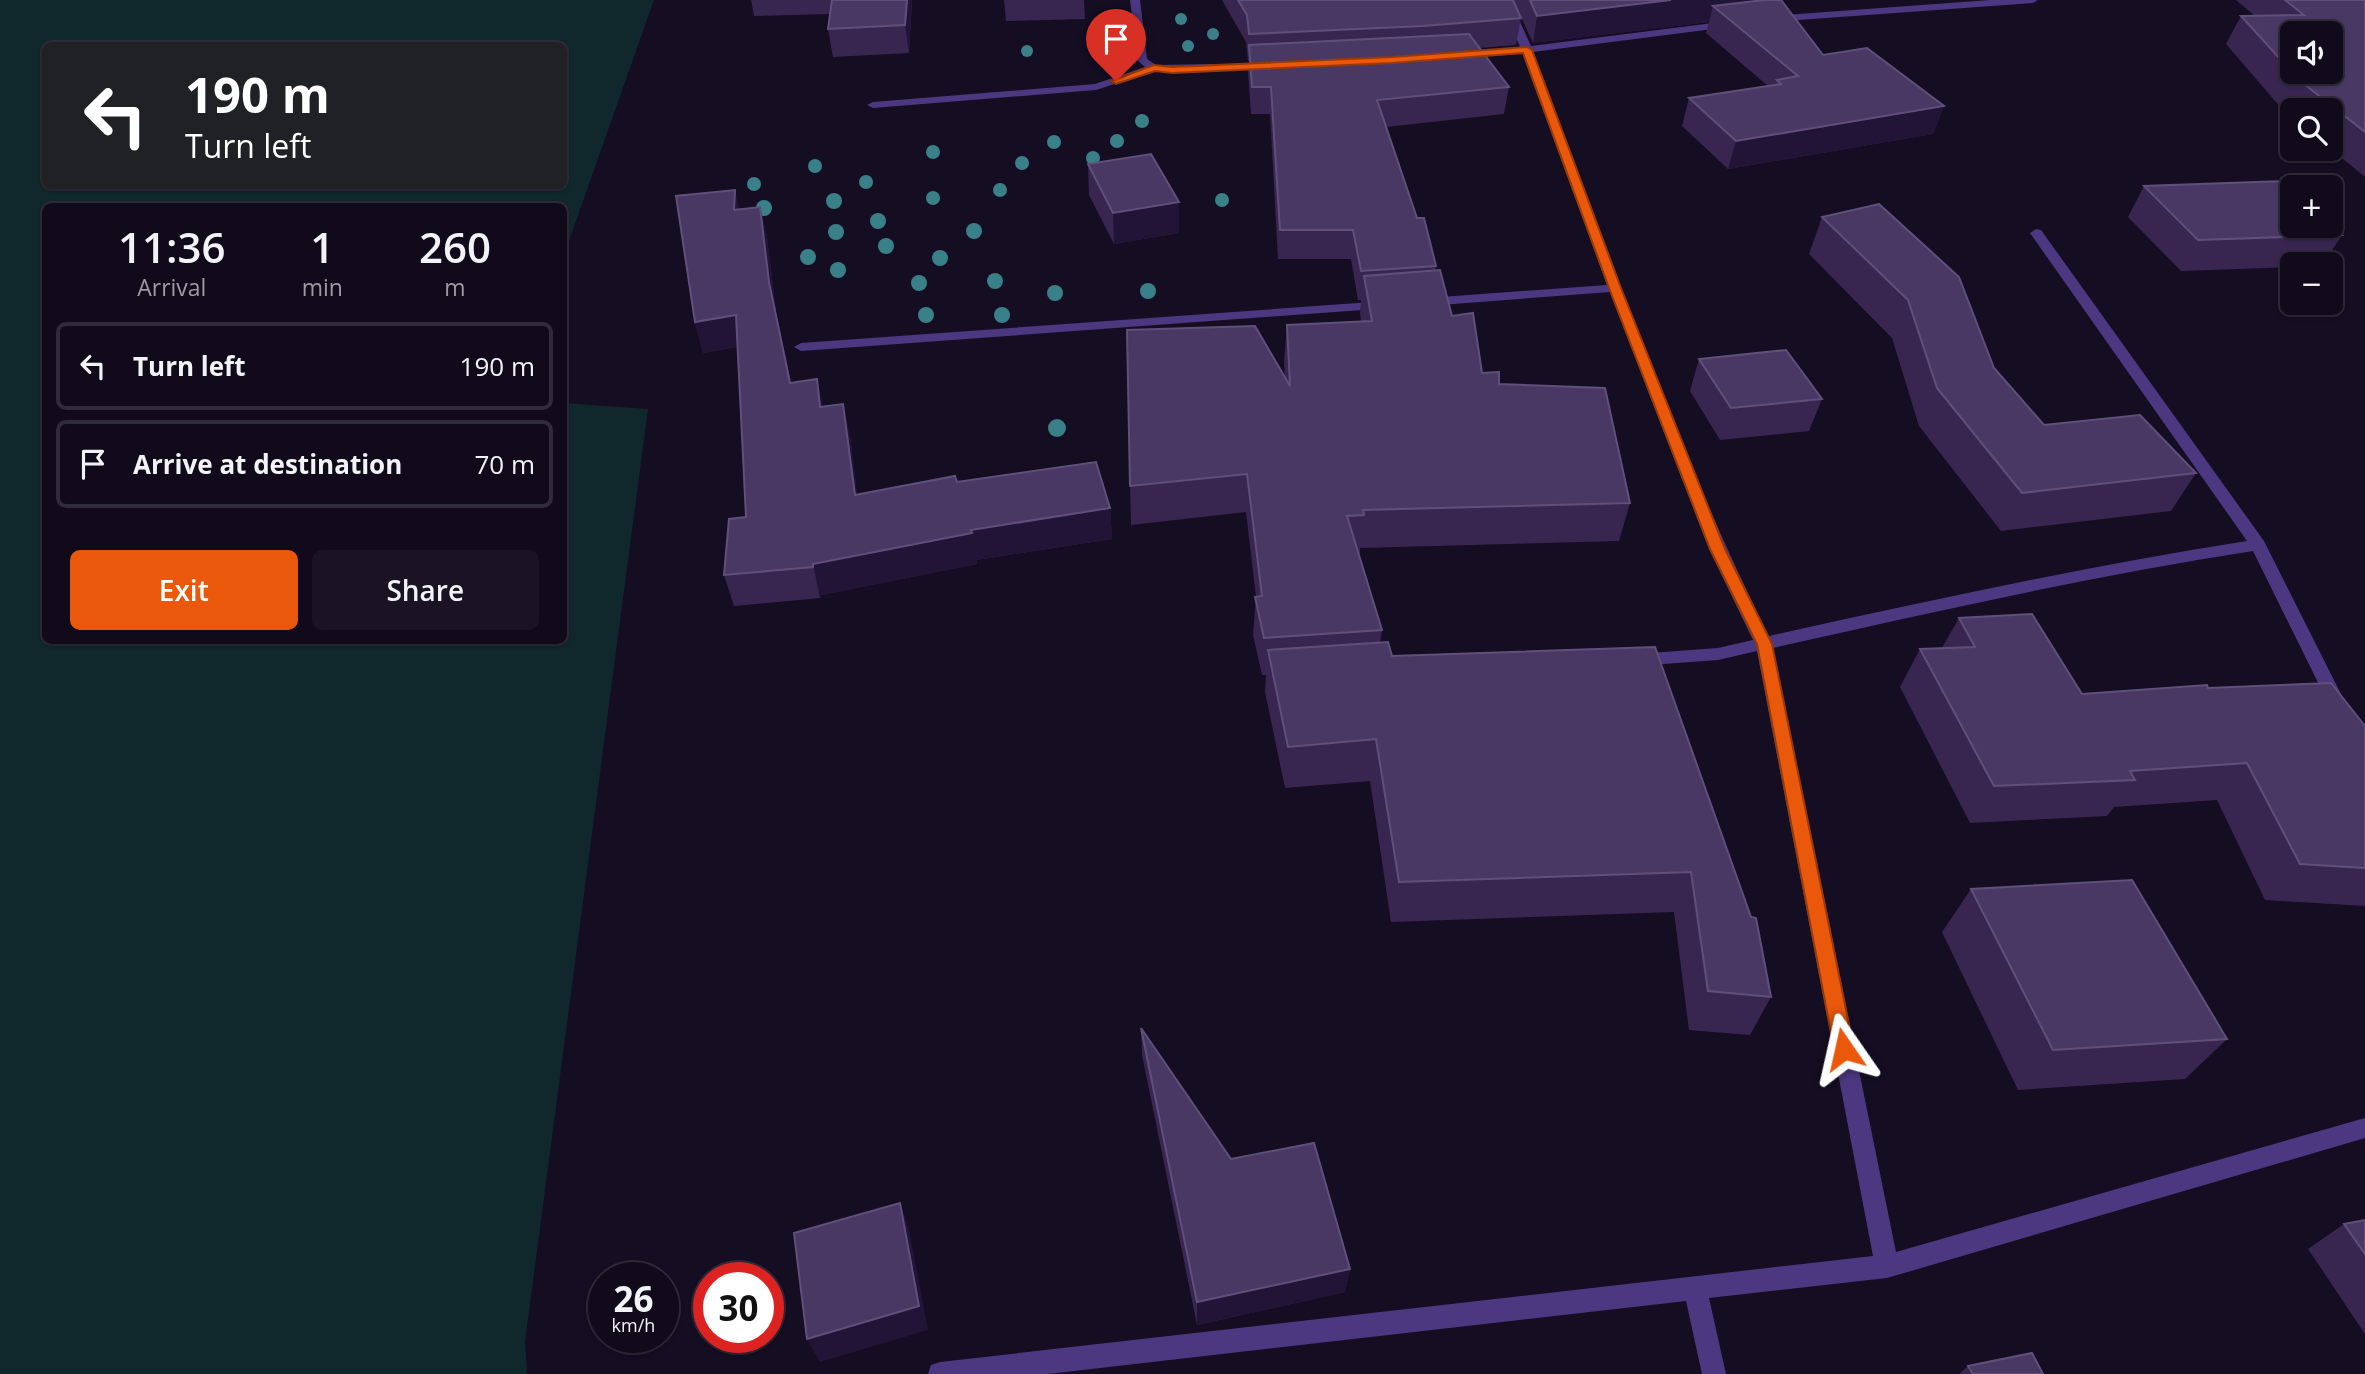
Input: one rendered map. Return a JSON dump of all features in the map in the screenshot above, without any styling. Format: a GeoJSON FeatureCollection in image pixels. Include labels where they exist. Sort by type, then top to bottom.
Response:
{"type":"FeatureCollection","features":[{"type":"Feature","properties":{"kind":"street"},"geometry":{"type":"LineString","coordinates":[[1135,0],[1142,60],[1154,68]]}},
{"type":"Feature","properties":{"kind":"street"},"geometry":{"type":"LineString","coordinates":[[1505,0],[1527,50],[1615,288],[1717,549],[1764,644],[1887,1266]]}},
{"type":"Feature","properties":{"kind":"street"},"geometry":{"type":"LineString","coordinates":[[1912,0],[1922,10]]}},
{"type":"Feature","properties":{"kind":"street"},"geometry":{"type":"LineString","coordinates":[[1762,20],[2033,0]]}},
{"type":"Feature","properties":{"kind":"street"},"geometry":{"type":"LineString","coordinates":[[1447,57],[1527,50],[1748,22]]}},
{"type":"Feature","properties":{"kind":"street"},"geometry":{"type":"LineString","coordinates":[[873,105],[1096,87],[1154,68],[1172,70],[1282,65]]}},
{"type":"Feature","properties":{"kind":"street"},"geometry":{"type":"LineString","coordinates":[[2036,233],[2258,545],[2343,716]]}},
{"type":"Feature","properties":{"kind":"street"},"geometry":{"type":"LineString","coordinates":[[801,348],[1615,288]]}},
{"type":"Feature","properties":{"kind":"street"},"geometry":{"type":"LineString","coordinates":[[1623,661],[1718,654],[1989,593],[2147,562],[2258,545]]}},
{"type":"Feature","properties":{"kind":"street"},"geometry":{"type":"LineString","coordinates":[[940,1374],[1887,1266],[2365,1128]]}},
{"type":"Feature","properties":{"kind":"street"},"geometry":{"type":"LineString","coordinates":[[1695,1288],[1714,1374]]}},
{"type":"Feature","properties":{"kind":"green space"},"geometry":{"type":"Polygon","coordinates":[[[0,0],[654,0],[567,246],[567,203],[42,203],[42,644],[567,644],[567,403],[648,409],[525,1342],[527,1374],[0,1374],[0,0]]]}},
{"type":"Feature","properties":{"kind":"building"},"geometry":{"type":"Polygon","coordinates":[[[832,0],[907,0],[905,25],[828,29],[832,0]]]}},
{"type":"Feature","properties":{"kind":"building"},"geometry":{"type":"Polygon","coordinates":[[[1238,0],[1513,0],[1521,18],[1423,26],[1249,34],[1247,15],[1238,0]]]}},
{"type":"Feature","properties":{"kind":"building"},"geometry":{"type":"Polygon","coordinates":[[[1530,0],[1671,0],[1537,16],[1530,0]]]}},
{"type":"Feature","properties":{"kind":"building"},"geometry":{"type":"Polygon","coordinates":[[[1781,0],[1823,55],[1867,48],[1944,106],[1736,141],[1689,98],[1781,84],[1777,80],[1798,76],[1713,6],[1781,0]]]}},
{"type":"Feature","properties":{"kind":"building"},"geometry":{"type":"Polygon","coordinates":[[[2285,0],[2365,0],[2365,132],[2343,115],[2343,98],[2322,98],[2304,84],[2343,84],[2343,21],[2280,21],[2280,59],[2241,16],[2304,15],[2285,0]]]}},
{"type":"Feature","properties":{"kind":"building"},"geometry":{"type":"Polygon","coordinates":[[[1469,34],[1509,87],[1377,100],[1417,218],[1424,218],[1436,266],[1361,271],[1353,230],[1280,230],[1271,87],[1252,87],[1249,45],[1469,34]]]}},
{"type":"Feature","properties":{"kind":"building"},"geometry":{"type":"Polygon","coordinates":[[[1151,154],[1179,202],[1113,213],[1088,164],[1151,154]]]}},
{"type":"Feature","properties":{"kind":"building"},"geometry":{"type":"Polygon","coordinates":[[[2280,181],[2280,237],[2198,240],[2144,186],[2280,181]]]}},
{"type":"Feature","properties":{"kind":"building"},"geometry":{"type":"Polygon","coordinates":[[[735,190],[734,210],[760,207],[769,282],[790,383],[817,379],[820,407],[843,404],[855,495],[955,476],[957,482],[1096,462],[1110,508],[971,530],[972,533],[813,564],[813,567],[724,575],[729,519],[746,517],[736,315],[695,322],[676,196],[735,190]]]}},
{"type":"Feature","properties":{"kind":"building"},"geometry":{"type":"Polygon","coordinates":[[[1879,204],[1959,277],[1994,368],[2044,425],[2140,415],[2196,473],[2022,493],[1937,388],[1908,300],[1822,217],[1879,204]]]}},
{"type":"Feature","properties":{"kind":"building"},"geometry":{"type":"Polygon","coordinates":[[[1440,270],[1452,316],[1473,313],[1482,373],[1499,372],[1499,384],[1605,388],[1630,503],[1363,510],[1364,515],[1347,516],[1382,630],[1264,638],[1255,597],[1262,596],[1247,474],[1130,486],[1127,330],[1255,326],[1290,386],[1287,325],[1372,321],[1364,276],[1440,270]]]}},
{"type":"Feature","properties":{"kind":"building"},"geometry":{"type":"Polygon","coordinates":[[[1786,350],[1822,399],[1731,408],[1699,359],[1786,350]]]}},
{"type":"Feature","properties":{"kind":"building"},"geometry":{"type":"Polygon","coordinates":[[[2032,614],[2082,694],[2207,685],[2208,688],[2331,683],[2365,726],[2365,868],[2300,864],[2247,763],[2130,771],[2135,780],[1994,786],[1920,649],[1975,647],[1959,618],[2032,614]]]}},
{"type":"Feature","properties":{"kind":"building"},"geometry":{"type":"Polygon","coordinates":[[[1388,642],[1392,656],[1655,647],[1751,917],[1756,918],[1771,997],[1708,991],[1691,872],[1399,882],[1376,739],[1288,747],[1268,650],[1388,642]]]}},
{"type":"Feature","properties":{"kind":"building"},"geometry":{"type":"Polygon","coordinates":[[[2132,880],[2227,1039],[2053,1050],[1971,889],[2132,880]]]}},
{"type":"Feature","properties":{"kind":"building"},"geometry":{"type":"Polygon","coordinates":[[[1141,1028],[1231,1159],[1314,1143],[1350,1269],[1197,1302],[1141,1028]]]}},
{"type":"Feature","properties":{"kind":"building"},"geometry":{"type":"Polygon","coordinates":[[[900,1203],[919,1306],[807,1339],[794,1233],[900,1203]]]}},
{"type":"Feature","properties":{"kind":"building"},"geometry":{"type":"Polygon","coordinates":[[[2365,1220],[2365,1254],[2344,1224],[2365,1220]]]}},
{"type":"Feature","properties":{"kind":"building"},"geometry":{"type":"Polygon","coordinates":[[[2032,1353],[2043,1374],[1973,1374],[1968,1366],[2032,1353]]]}},
{"type":"Feature","properties":{"kind":"route"},"geometry":{"type":"LineString","coordinates":[[1116,81],[1154,68],[1172,70],[1420,59],[1527,50],[1615,288],[1717,549],[1764,644],[1844,1049]]}}]}
